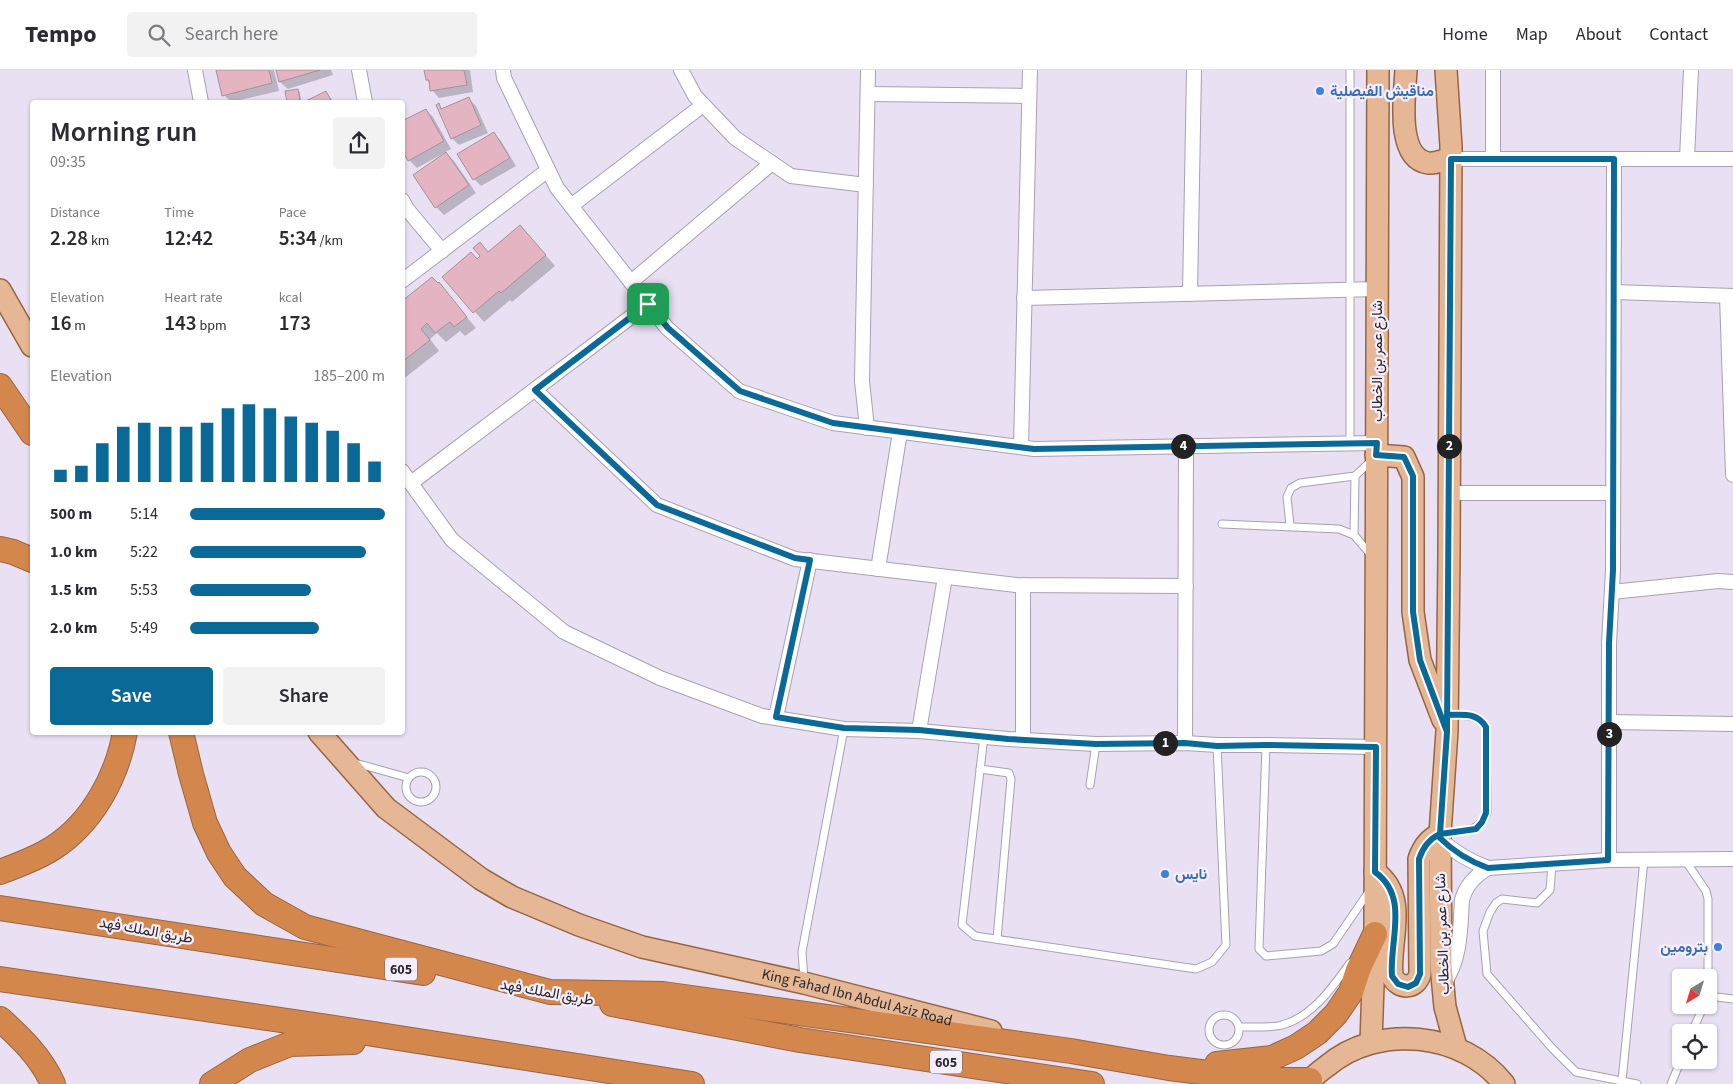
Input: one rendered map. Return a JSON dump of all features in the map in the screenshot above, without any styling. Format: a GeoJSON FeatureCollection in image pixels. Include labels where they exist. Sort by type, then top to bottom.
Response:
{"type":"FeatureCollection","features":[{"type":"Feature","properties":{"kind":"highway"},"geometry":{"type":"LineString","coordinates":[[0,386],[30,430]]}},
{"type":"Feature","properties":{"kind":"highway"},"geometry":{"type":"LineString","coordinates":[[0,549],[30,559]]}},
{"type":"Feature","properties":{"kind":"highway"},"geometry":{"type":"LineString","coordinates":[[0,872],[29,861],[54,848],[80,825],[100,798],[112,776],[122,750],[124,735]]}},
{"type":"Feature","properties":{"kind":"highway"},"geometry":{"type":"LineString","coordinates":[[182,735],[190,774],[205,823],[219,853],[235,877],[264,904],[305,927],[550,992],[663,994],[1071,1051],[1169,1068],[1264,1080],[1309,1082]]}},
{"type":"Feature","properties":{"kind":"highway","name":"طريق الملك فهد"},"geometry":{"type":"LineString","coordinates":[[0,908],[550,992],[800,1040],[1092,1084]]}},
{"type":"Feature","properties":{"kind":"highway"},"geometry":{"type":"LineString","coordinates":[[1169,1068],[1272,1058],[1296,1046],[1317,1032],[1336,1014],[1351,992],[1358,970],[1375,931]]}},
{"type":"Feature","properties":{"kind":"highway"},"geometry":{"type":"LineString","coordinates":[[0,979],[692,1084]]}},
{"type":"Feature","properties":{"kind":"highway"},"geometry":{"type":"LineString","coordinates":[[0,1019],[21,1038],[39,1059],[54,1084]]}},
{"type":"Feature","properties":{"kind":"highway"},"geometry":{"type":"LineString","coordinates":[[212,1084],[250,1060],[290,1044],[404,1039]]}},
{"type":"Feature","properties":{"kind":"highway"},"geometry":{"type":"LineString","coordinates":[[641,1076],[663,1084]]}},
{"type":"Feature","properties":{"kind":"main road","name":"شارع عمر بن الخطاب"},"geometry":{"type":"LineString","coordinates":[[1371,1042],[1376,877],[1378,70]]}},
{"type":"Feature","properties":{"kind":"main road"},"geometry":{"type":"LineString","coordinates":[[1406,70],[1405,126],[1408,147],[1414,157],[1428,163],[1451,159]]}},
{"type":"Feature","properties":{"kind":"main road","name":"شارع عمر بن الخطاب"},"geometry":{"type":"LineString","coordinates":[[1446,70],[1451,159],[1447,723],[1440,836],[1441,965],[1442,986],[1456,1047]]}},
{"type":"Feature","properties":{"kind":"main road"},"geometry":{"type":"LineString","coordinates":[[0,290],[30,342]]}},
{"type":"Feature","properties":{"kind":"main road"},"geometry":{"type":"LineString","coordinates":[[1377,449],[1404,457],[1413,476],[1413,612],[1420,660],[1447,723]]}},
{"type":"Feature","properties":{"kind":"main road","name":"King Fahad Ibn Abdul Aziz Road"},"geometry":{"type":"LineString","coordinates":[[322,735],[386,808],[481,879],[520,901],[579,925],[642,947],[804,983],[1071,1051]]}},
{"type":"Feature","properties":{"kind":"main road"},"geometry":{"type":"LineString","coordinates":[[1376,877],[1386,882],[1391,888],[1395,902],[1392,976],[1398,984],[1412,986],[1420,974],[1419,859],[1424,846],[1434,837],[1440,836]]}},
{"type":"Feature","properties":{"kind":"main road"},"geometry":{"type":"LineString","coordinates":[[1309,1082],[1338,1057],[1371,1042],[1414,1037],[1456,1047],[1494,1071],[1504,1084]]}},
{"type":"Feature","properties":{"kind":"main road"},"geometry":{"type":"LineString","coordinates":[[1169,1068],[1194,1074],[1210,1084]]}},
{"type":"Feature","properties":{"kind":"street"},"geometry":{"type":"LineString","coordinates":[[194,70],[201,100]]}},
{"type":"Feature","properties":{"kind":"street"},"geometry":{"type":"LineString","coordinates":[[359,70],[365,100]]}},
{"type":"Feature","properties":{"kind":"street"},"geometry":{"type":"LineString","coordinates":[[503,70],[504,78],[557,188],[668,328],[740,391],[833,423],[1034,449],[1350,444],[1377,449]]}},
{"type":"Feature","properties":{"kind":"street"},"geometry":{"type":"LineString","coordinates":[[681,70],[695,96],[735,138],[791,176],[866,185]]}},
{"type":"Feature","properties":{"kind":"street"},"geometry":{"type":"LineString","coordinates":[[867,428],[862,381],[868,70]]}},
{"type":"Feature","properties":{"kind":"street"},"geometry":{"type":"LineString","coordinates":[[1021,447],[1030,70]]}},
{"type":"Feature","properties":{"kind":"street"},"geometry":{"type":"LineString","coordinates":[[1190,294],[1194,70]]}},
{"type":"Feature","properties":{"kind":"street"},"geometry":{"type":"LineString","coordinates":[[1493,70],[1493,159]]}},
{"type":"Feature","properties":{"kind":"street"},"geometry":{"type":"LineString","coordinates":[[1687,159],[1691,70]]}},
{"type":"Feature","properties":{"kind":"street"},"geometry":{"type":"LineString","coordinates":[[868,94],[1029,96]]}},
{"type":"Feature","properties":{"kind":"street"},"geometry":{"type":"LineString","coordinates":[[571,206],[703,105]]}},
{"type":"Feature","properties":{"kind":"street"},"geometry":{"type":"LineString","coordinates":[[1451,159],[1733,159]]}},
{"type":"Feature","properties":{"kind":"street"},"geometry":{"type":"LineString","coordinates":[[1608,860],[1609,643],[1614,492],[1614,159]]}},
{"type":"Feature","properties":{"kind":"street"},"geometry":{"type":"LineString","coordinates":[[631,282],[772,163]]}},
{"type":"Feature","properties":{"kind":"street"},"geometry":{"type":"LineString","coordinates":[[405,279],[548,170]]}},
{"type":"Feature","properties":{"kind":"street"},"geometry":{"type":"LineString","coordinates":[[405,205],[442,251]]}},
{"type":"Feature","properties":{"kind":"street"},"geometry":{"type":"LineString","coordinates":[[1024,298],[1377,290]]}},
{"type":"Feature","properties":{"kind":"street"},"geometry":{"type":"LineString","coordinates":[[1614,292],[1730,296],[1733,475]]}},
{"type":"Feature","properties":{"kind":"street"},"geometry":{"type":"LineString","coordinates":[[411,483],[648,304]]}},
{"type":"Feature","properties":{"kind":"street"},"geometry":{"type":"LineString","coordinates":[[535,390],[657,505],[795,558],[1024,585],[1186,586]]}},
{"type":"Feature","properties":{"kind":"street"},"geometry":{"type":"LineString","coordinates":[[878,568],[900,432]]}},
{"type":"Feature","properties":{"kind":"street"},"geometry":{"type":"LineString","coordinates":[[1185,743],[1186,446]]}},
{"type":"Feature","properties":{"kind":"street"},"geometry":{"type":"LineString","coordinates":[[405,475],[452,540],[564,632],[660,678],[762,716],[844,728],[919,730],[1096,744],[1185,743],[1217,746],[1376,747]]}},
{"type":"Feature","properties":{"kind":"street"},"geometry":{"type":"LineString","coordinates":[[1449,493],[1614,492]]}},
{"type":"Feature","properties":{"kind":"street"},"geometry":{"type":"LineString","coordinates":[[776,717],[810,560]]}},
{"type":"Feature","properties":{"kind":"street"},"geometry":{"type":"LineString","coordinates":[[919,730],[945,577]]}},
{"type":"Feature","properties":{"kind":"street"},"geometry":{"type":"LineString","coordinates":[[1612,592],[1718,581],[1733,582]]}},
{"type":"Feature","properties":{"kind":"street"},"geometry":{"type":"LineString","coordinates":[[1023,739],[1024,585]]}},
{"type":"Feature","properties":{"kind":"street"},"geometry":{"type":"LineString","coordinates":[[1609,722],[1733,724]]}},
{"type":"Feature","properties":{"kind":"street"},"geometry":{"type":"LineString","coordinates":[[1440,836],[1457,853],[1488,868],[1608,860],[1733,859]]}},
{"type":"Feature","properties":{"kind":"street"},"geometry":{"type":"LineString","coordinates":[[1442,986],[1453,968],[1459,949],[1464,893],[1473,879],[1488,868]]}},
{"type":"Feature","properties":{"kind":"lane"},"geometry":{"type":"LineString","coordinates":[[1350,70],[1350,444]]}},
{"type":"Feature","properties":{"kind":"lane"},"geometry":{"type":"LineString","coordinates":[[1354,535],[1355,476],[1377,449]]}},
{"type":"Feature","properties":{"kind":"lane"},"geometry":{"type":"LineString","coordinates":[[1290,526],[1287,497],[1291,488],[1300,483],[1355,476]]}},
{"type":"Feature","properties":{"kind":"lane"},"geometry":{"type":"LineString","coordinates":[[1222,524],[1339,528],[1354,535],[1376,561]]}},
{"type":"Feature","properties":{"kind":"lane"},"geometry":{"type":"LineString","coordinates":[[1440,836],[1476,829],[1486,813],[1486,727],[1481,720],[1472,716],[1447,723]]}},
{"type":"Feature","properties":{"kind":"lane"},"geometry":{"type":"LineString","coordinates":[[804,983],[802,952],[844,728]]}},
{"type":"Feature","properties":{"kind":"lane"},"geometry":{"type":"LineString","coordinates":[[984,736],[962,924],[975,936],[1196,969],[1212,962],[1226,945],[1217,746]]}},
{"type":"Feature","properties":{"kind":"lane"},"geometry":{"type":"LineString","coordinates":[[1090,785],[1096,744]]}},
{"type":"Feature","properties":{"kind":"lane"},"geometry":{"type":"LineString","coordinates":[[1266,745],[1259,949],[1266,956],[1321,951],[1333,944],[1376,877]]}},
{"type":"Feature","properties":{"kind":"lane"},"geometry":{"type":"LineString","coordinates":[[343,760],[409,778]]}},
{"type":"Feature","properties":{"kind":"lane"},"geometry":{"type":"LineString","coordinates":[[980,769],[1009,773],[1011,779],[997,939]]}},
{"type":"Feature","properties":{"kind":"lane"},"geometry":{"type":"LineString","coordinates":[[423,772],[430,774],[437,788],[434,796],[426,802],[417,802],[409,796],[406,787],[409,778],[415,773],[423,772]]}},
{"type":"Feature","properties":{"kind":"lane"},"geometry":{"type":"LineString","coordinates":[[1622,1081],[1644,860]]}},
{"type":"Feature","properties":{"kind":"lane"},"geometry":{"type":"LineString","coordinates":[[1684,860],[1706,891],[1708,899],[1708,969]]}},
{"type":"Feature","properties":{"kind":"lane"},"geometry":{"type":"LineString","coordinates":[[1552,864],[1550,890],[1545,897],[1537,903],[1502,899],[1496,903],[1490,912],[1483,931],[1487,974],[1552,1048],[1576,1072],[1637,1084]]}},
{"type":"Feature","properties":{"kind":"lane"},"geometry":{"type":"LineString","coordinates":[[1358,952],[1375,931]]}},
{"type":"Feature","properties":{"kind":"lane"},"geometry":{"type":"LineString","coordinates":[[1239,1027],[1281,1026],[1298,1018],[1313,1008],[1330,990],[1353,960]]}},
{"type":"Feature","properties":{"kind":"lane"},"geometry":{"type":"LineString","coordinates":[[1718,998],[1733,1000]]}},
{"type":"Feature","properties":{"kind":"lane"},"geometry":{"type":"LineString","coordinates":[[1225,1015],[1234,1019],[1239,1027],[1238,1037],[1235,1042],[1225,1046],[1216,1044],[1209,1035],[1209,1025],[1220,1016],[1225,1015]]}},
{"type":"Feature","properties":{"kind":"lane"},"geometry":{"type":"LineString","coordinates":[[1671,1084],[1677,1069]]}},
{"type":"Feature","properties":{"kind":"building"},"geometry":{"type":"Polygon","coordinates":[[[216,70],[269,70],[272,83],[222,96],[216,70]]]}},
{"type":"Feature","properties":{"kind":"building"},"geometry":{"type":"Polygon","coordinates":[[[276,70],[320,70],[279,82],[276,70]]]}},
{"type":"Feature","properties":{"kind":"building"},"geometry":{"type":"Polygon","coordinates":[[[424,70],[464,70],[467,85],[430,91],[429,80],[426,80],[424,70]]]}},
{"type":"Feature","properties":{"kind":"building"},"geometry":{"type":"Polygon","coordinates":[[[298,89],[300,100],[287,100],[285,91],[298,89]]]}},
{"type":"Feature","properties":{"kind":"building"},"geometry":{"type":"Polygon","coordinates":[[[326,91],[331,100],[308,100],[326,91]]]}},
{"type":"Feature","properties":{"kind":"building"},"geometry":{"type":"Polygon","coordinates":[[[469,97],[481,125],[451,139],[436,105],[439,103],[441,109],[469,97]]]}},
{"type":"Feature","properties":{"kind":"building"},"geometry":{"type":"Polygon","coordinates":[[[426,109],[444,141],[408,161],[405,156],[405,120],[426,109]]]}},
{"type":"Feature","properties":{"kind":"building"},"geometry":{"type":"Polygon","coordinates":[[[494,132],[510,158],[473,180],[457,154],[494,132]]]}},
{"type":"Feature","properties":{"kind":"building"},"geometry":{"type":"Polygon","coordinates":[[[446,152],[469,185],[435,208],[413,175],[446,152]]]}},
{"type":"Feature","properties":{"kind":"building"},"geometry":{"type":"Polygon","coordinates":[[[520,225],[546,255],[501,293],[499,291],[473,313],[442,277],[471,252],[477,259],[480,256],[473,248],[480,242],[488,252],[520,225]]]}},
{"type":"Feature","properties":{"kind":"building"},"geometry":{"type":"Polygon","coordinates":[[[432,277],[439,282],[467,317],[454,327],[450,322],[435,333],[427,323],[421,329],[430,340],[405,360],[405,299],[432,277]]]}},
{"type":"Feature","properties":{"kind":"place","name":"مناقيش الفيصلية"},"geometry":{"type":"Point","coordinates":[1320,91]}},
{"type":"Feature","properties":{"kind":"place","name":"نايس"},"geometry":{"type":"Point","coordinates":[1165,874]}},
{"type":"Feature","properties":{"kind":"place","name":"بترومين"},"geometry":{"type":"Point","coordinates":[1718,947]}},
{"type":"Feature","properties":{"kind":"route"},"geometry":{"type":"LineString","coordinates":[[648,304],[535,390],[657,505],[795,558],[810,560],[776,717],[844,728],[919,730],[1008,739],[1096,744],[1185,743],[1217,746],[1376,747],[1375,872],[1391,888],[1395,902],[1392,976],[1398,984],[1408,987],[1416,983],[1420,974],[1418,866],[1424,846],[1440,834],[1447,732],[1447,715],[1448,661],[1449,554],[1451,159],[1614,159],[1613,570],[1609,643],[1608,860],[1488,868],[1457,853],[1440,838],[1440,834],[1476,829],[1486,813],[1486,727],[1481,720],[1472,716],[1447,715],[1447,732],[1420,660],[1413,612],[1413,476],[1404,457],[1376,455],[1377,443],[1034,449],[833,423],[740,391],[668,328],[648,304]]}}]}
